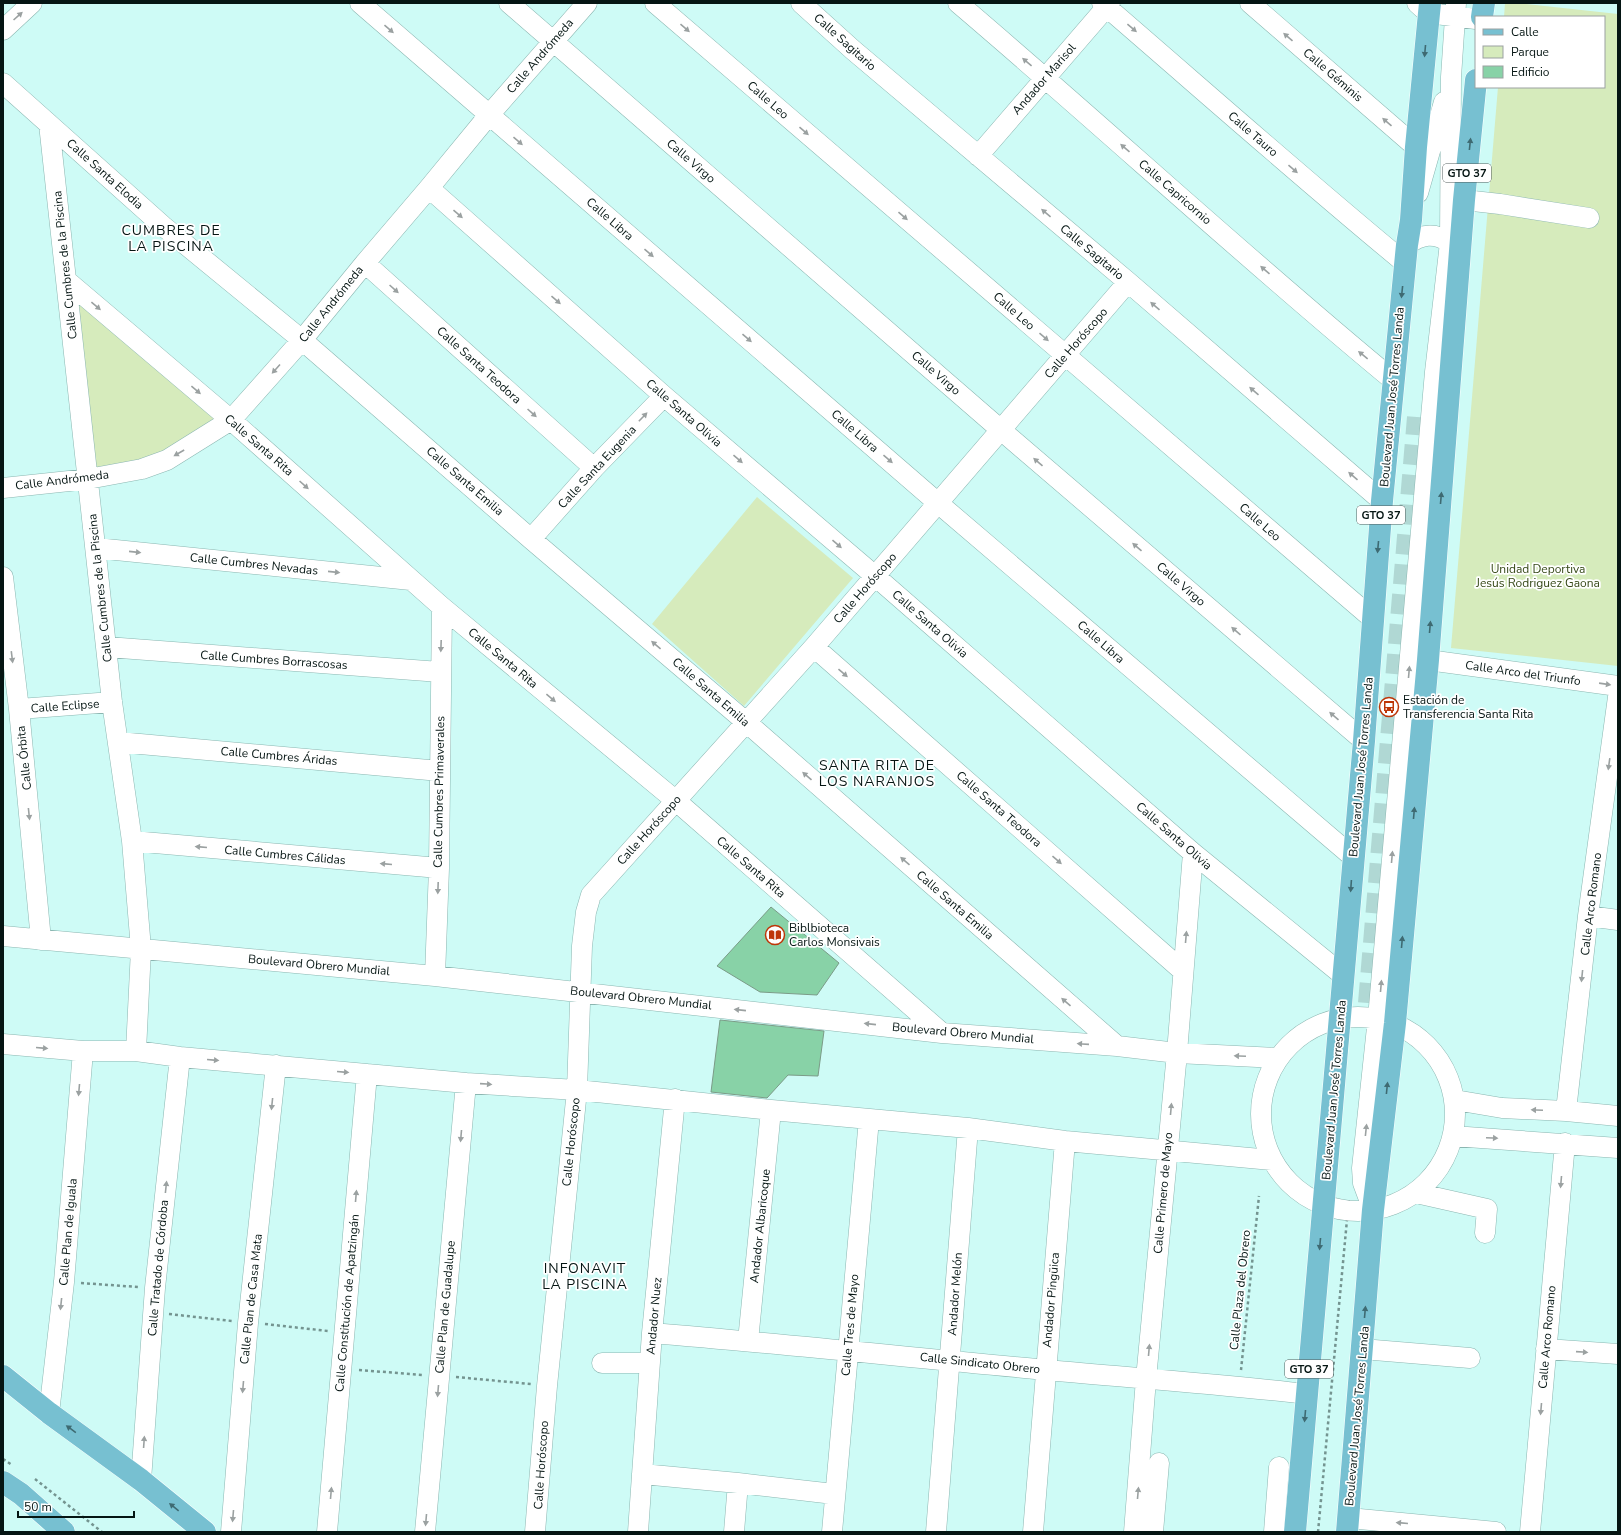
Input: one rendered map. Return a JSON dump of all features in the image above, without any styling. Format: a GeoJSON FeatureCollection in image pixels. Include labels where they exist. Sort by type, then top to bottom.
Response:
{"type":"FeatureCollection","features":[{"type":"Feature","properties":{"kind":"main road"},"geometry":{"type":"LineString","coordinates":[[1482,16],[1484,3]]}},
{"type":"Feature","properties":{"kind":"main road","name":"Boulevard Juan José Torres Landa"},"geometry":{"type":"LineString","coordinates":[[1295,1532],[1364,741],[1382,501],[1406,254],[1411,220],[1425,6]]}},
{"type":"Feature","properties":{"kind":"main road","name":"Boulevard Juan José Torres Landa"},"geometry":{"type":"LineString","coordinates":[[1348,1525],[1373,1210],[1380,1015],[1428,660],[1464,200],[1475,88]]}},
{"type":"Feature","properties":{"kind":"main road"},"geometry":{"type":"LineString","coordinates":[[3,1376],[49,1413],[141,1480],[205,1532]]}},
{"type":"Feature","properties":{"kind":"main road"},"geometry":{"type":"LineString","coordinates":[[9,1475],[22,1494],[64,1532]]}},
{"type":"Feature","properties":{"kind":"street"},"geometry":{"type":"LineString","coordinates":[[3,30],[32,3]]}},
{"type":"Feature","properties":{"kind":"street","name":"Calle Libra"},"geometry":{"type":"LineString","coordinates":[[360,3],[938,503],[1353,857]]}},
{"type":"Feature","properties":{"kind":"street","name":"Calle Virgo"},"geometry":{"type":"LineString","coordinates":[[509,3],[1001,430],[1364,741]]}},
{"type":"Feature","properties":{"kind":"street","name":"Calle Andrómeda"},"geometry":{"type":"LineString","coordinates":[[3,488],[88,478],[142,469],[167,460],[231,420],[302,340],[364,263],[429,188],[489,115],[587,3]]}},
{"type":"Feature","properties":{"kind":"street","name":"Calle Leo"},"geometry":{"type":"LineString","coordinates":[[655,3],[1373,620]]}},
{"type":"Feature","properties":{"kind":"street","name":"Calle Sagitario"},"geometry":{"type":"LineString","coordinates":[[801,3],[853,50],[1128,282],[1382,501]]}},
{"type":"Feature","properties":{"kind":"street","name":"Calle Capricornio"},"geometry":{"type":"LineString","coordinates":[[958,3],[1045,77],[1334,332],[1393,380]]}},
{"type":"Feature","properties":{"kind":"street","name":"Calle Géminis"},"geometry":{"type":"LineString","coordinates":[[1250,3],[1416,147]]}},
{"type":"Feature","properties":{"kind":"street","name":"Andador Marisol"},"geometry":{"type":"LineString","coordinates":[[978,156],[1107,4]]}},
{"type":"Feature","properties":{"kind":"street","name":"Calle Tauro"},"geometry":{"type":"LineString","coordinates":[[1107,4],[1323,195],[1406,254]]}},
{"type":"Feature","properties":{"kind":"street"},"geometry":{"type":"LineString","coordinates":[[1425,6],[1456,10],[1475,19]]}},
{"type":"Feature","properties":{"kind":"street"},"geometry":{"type":"LineString","coordinates":[[1380,1015],[1435,372],[1450,243],[1450,77],[1456,10]]}},
{"type":"Feature","properties":{"kind":"street"},"geometry":{"type":"LineString","coordinates":[[1411,220],[1450,77]]}},
{"type":"Feature","properties":{"kind":"street","name":"Calle Santa Elodia"},"geometry":{"type":"LineString","coordinates":[[3,83],[163,226],[302,340]]}},
{"type":"Feature","properties":{"kind":"street","name":"Calle Cumbres de la Piscina"},"geometry":{"type":"LineString","coordinates":[[49,124],[112,702],[132,841],[141,949],[136,1051]]}},
{"type":"Feature","properties":{"kind":"street","name":"Calle Santa Olivia"},"geometry":{"type":"LineString","coordinates":[[429,188],[664,396],[875,576],[1193,853],[1344,976]]}},
{"type":"Feature","properties":{"kind":"street"},"geometry":{"type":"LineString","coordinates":[[1464,200],[1589,218]]}},
{"type":"Feature","properties":{"kind":"street"},"geometry":{"type":"LineString","coordinates":[[1406,254],[1421,237],[1430,235],[1438,236],[1450,243]]}},
{"type":"Feature","properties":{"kind":"street","name":"Calle Santa Teodora"},"geometry":{"type":"LineString","coordinates":[[364,263],[594,468]]}},
{"type":"Feature","properties":{"kind":"street","name":"Calle Santa Rita"},"geometry":{"type":"LineString","coordinates":[[67,281],[231,420],[442,607],[675,800],[942,1033]]}},
{"type":"Feature","properties":{"kind":"street","name":"Calle Horóscopo"},"geometry":{"type":"LineString","coordinates":[[535,1532],[547,1379],[576,1090],[582,946],[586,912],[591,896],[675,800],[814,647],[1128,282]]}},
{"type":"Feature","properties":{"kind":"street","name":"Calle Santa Emilia"},"geometry":{"type":"LineString","coordinates":[[302,340],[531,539],[746,722],[1117,1046]]}},
{"type":"Feature","properties":{"kind":"street"},"geometry":{"type":"LineString","coordinates":[[1417,416],[1426,389],[1435,372]]}},
{"type":"Feature","properties":{"kind":"street","name":"Calle Santa Eugenia"},"geometry":{"type":"LineString","coordinates":[[531,539],[594,468],[664,396]]}},
{"type":"Feature","properties":{"kind":"street","name":"Calle Cumbres Nevadas"},"geometry":{"type":"LineString","coordinates":[[96,548],[411,580]]}},
{"type":"Feature","properties":{"kind":"street","name":"Calle Órbita"},"geometry":{"type":"LineString","coordinates":[[3,577],[19,709],[41,940]]}},
{"type":"Feature","properties":{"kind":"street","name":"Calle Cumbres Primaverales"},"geometry":{"type":"LineString","coordinates":[[435,976],[439,868],[440,672],[442,607]]}},
{"type":"Feature","properties":{"kind":"street","name":"Calle Cumbres Borrascosas"},"geometry":{"type":"LineString","coordinates":[[107,647],[440,672]]}},
{"type":"Feature","properties":{"kind":"street","name":"Calle Santa Teodora"},"geometry":{"type":"LineString","coordinates":[[814,647],[1184,971]]}},
{"type":"Feature","properties":{"kind":"street","name":"Calle Arco del Triunfo"},"geometry":{"type":"LineString","coordinates":[[1428,660],[1618,686]]}},
{"type":"Feature","properties":{"kind":"street","name":"Calle Arco Romano"},"geometry":{"type":"LineString","coordinates":[[1566,1111],[1588,916],[1618,697]]}},
{"type":"Feature","properties":{"kind":"street","name":"Calle Eclipse"},"geometry":{"type":"LineString","coordinates":[[19,709],[112,702]]}},
{"type":"Feature","properties":{"kind":"street","name":"Calle Cumbres Áridas"},"geometry":{"type":"LineString","coordinates":[[118,742],[440,771]]}},
{"type":"Feature","properties":{"kind":"street","name":"Calle Cumbres Cálidas"},"geometry":{"type":"LineString","coordinates":[[132,841],[439,868]]}},
{"type":"Feature","properties":{"kind":"street","name":"Calle Primero de Mayo"},"geometry":{"type":"LineString","coordinates":[[1134,1532],[1146,1379],[1177,1053],[1193,853]]}},
{"type":"Feature","properties":{"kind":"street"},"geometry":{"type":"LineString","coordinates":[[1588,916],[1618,920]]}},
{"type":"Feature","properties":{"kind":"street","name":"Boulevard Obrero Mundial"},"geometry":{"type":"LineString","coordinates":[[3,936],[435,976],[580,991],[942,1033],[1117,1046],[1177,1053],[1279,1058]]}},
{"type":"Feature","properties":{"kind":"street"},"geometry":{"type":"LineString","coordinates":[[1380,1015],[1417,1036],[1435,1053],[1448,1075],[1455,1100],[1453,1136],[1445,1158],[1433,1177],[1416,1193],[1396,1204],[1373,1210],[1349,1202],[1324,1205],[1308,1198],[1294,1187],[1272,1160],[1263,1134],[1261,1108],[1267,1082],[1279,1058],[1291,1044],[1306,1032],[1322,1023],[1340,1018],[1380,1015]]}},
{"type":"Feature","properties":{"kind":"street"},"geometry":{"type":"LineString","coordinates":[[3,1044],[83,1052],[136,1051],[180,1057],[466,1083],[576,1090],[675,1099],[771,1110],[968,1128],[1065,1141],[1272,1160]]}},
{"type":"Feature","properties":{"kind":"street","name":"Calle Plan de Iguala"},"geometry":{"type":"LineString","coordinates":[[49,1413],[64,1282],[83,1052]]}},
{"type":"Feature","properties":{"kind":"street","name":"Calle Tratado de Córdoba"},"geometry":{"type":"LineString","coordinates":[[141,1480],[155,1288],[180,1057]]}},
{"type":"Feature","properties":{"kind":"street","name":"Calle Plan de Casa Mata"},"geometry":{"type":"LineString","coordinates":[[231,1532],[248,1323],[276,1066]]}},
{"type":"Feature","properties":{"kind":"street","name":"Calle Constitución de Apatzingán"},"geometry":{"type":"LineString","coordinates":[[327,1532],[367,1074]]}},
{"type":"Feature","properties":{"kind":"street","name":"Calle Plan de Guadalupe"},"geometry":{"type":"LineString","coordinates":[[425,1532],[466,1083]]}},
{"type":"Feature","properties":{"kind":"street","name":"Andador Nuez"},"geometry":{"type":"LineString","coordinates":[[638,1532],[652,1333],[675,1099]]}},
{"type":"Feature","properties":{"kind":"street"},"geometry":{"type":"LineString","coordinates":[[1455,1100],[1502,1108],[1566,1111],[1618,1116]]}},
{"type":"Feature","properties":{"kind":"street","name":"Andador Albaricoque"},"geometry":{"type":"LineString","coordinates":[[748,1341],[771,1110]]}},
{"type":"Feature","properties":{"kind":"street","name":"Calle Tres de Mayo"},"geometry":{"type":"LineString","coordinates":[[832,1532],[834,1494],[869,1119]]}},
{"type":"Feature","properties":{"kind":"street","name":"Andador Melón"},"geometry":{"type":"LineString","coordinates":[[936,1532],[968,1128]]}},
{"type":"Feature","properties":{"kind":"street"},"geometry":{"type":"LineString","coordinates":[[1453,1136],[1618,1148]]}},
{"type":"Feature","properties":{"kind":"street","name":"Andador Pingüica"},"geometry":{"type":"LineString","coordinates":[[1033,1532],[1065,1141]]}},
{"type":"Feature","properties":{"kind":"street","name":"Calle Arco Romano"},"geometry":{"type":"LineString","coordinates":[[1530,1532],[1565,1143]]}},
{"type":"Feature","properties":{"kind":"street"},"geometry":{"type":"LineString","coordinates":[[1416,1193],[1487,1210],[1485,1233]]}},
{"type":"Feature","properties":{"kind":"street","name":"Calle Sindicato Obrero"},"geometry":{"type":"LineString","coordinates":[[652,1333],[1046,1370],[1240,1386],[1307,1394]]}},
{"type":"Feature","properties":{"kind":"street"},"geometry":{"type":"LineString","coordinates":[[1362,1349],[1470,1358]]}},
{"type":"Feature","properties":{"kind":"street"},"geometry":{"type":"LineString","coordinates":[[1546,1349],[1618,1354]]}},
{"type":"Feature","properties":{"kind":"street"},"geometry":{"type":"LineString","coordinates":[[602,1363],[650,1364]]}},
{"type":"Feature","properties":{"kind":"street"},"geometry":{"type":"LineString","coordinates":[[1153,1532],[1159,1463]]}},
{"type":"Feature","properties":{"kind":"street"},"geometry":{"type":"LineString","coordinates":[[1274,1532],[1279,1467]]}},
{"type":"Feature","properties":{"kind":"street"},"geometry":{"type":"LineString","coordinates":[[642,1474],[834,1494]]}},
{"type":"Feature","properties":{"kind":"street"},"geometry":{"type":"LineString","coordinates":[[734,1532],[738,1483]]}},
{"type":"Feature","properties":{"kind":"street"},"geometry":{"type":"LineString","coordinates":[[1348,1525],[1496,1532]]}},
{"type":"Feature","properties":{"kind":"path","name":"Calle Plaza del Obrero"},"geometry":{"type":"LineString","coordinates":[[1240,1386],[1259,1196]]}},
{"type":"Feature","properties":{"kind":"path"},"geometry":{"type":"LineString","coordinates":[[1318,1532],[1349,1202]]}},
{"type":"Feature","properties":{"kind":"path"},"geometry":{"type":"LineString","coordinates":[[64,1282],[155,1288]]}},
{"type":"Feature","properties":{"kind":"path"},"geometry":{"type":"LineString","coordinates":[[3,1459],[9,1475]]}},
{"type":"Feature","properties":{"kind":"path"},"geometry":{"type":"LineString","coordinates":[[29,1476],[102,1532]]}},
{"type":"Feature","properties":{"kind":"green space","name":"Unidad Deportiva Jesús Rodriguez Gaona"},"geometry":{"type":"Polygon","coordinates":[[[1505,3],[1518,3],[1618,14],[1618,666],[1451,648],[1498,88],[1605,88],[1605,16],[1504,16],[1505,3]]]}},
{"type":"Feature","properties":{"kind":"green space"},"geometry":{"type":"Polygon","coordinates":[[[74,296],[222,419],[164,456],[95,468],[74,296]]]}},
{"type":"Feature","properties":{"kind":"green space"},"geometry":{"type":"Polygon","coordinates":[[[757,497],[853,578],[744,706],[652,624],[757,497]]]}},
{"type":"Feature","properties":{"kind":"building","name":"Biblbioteca Carlos Monsivais"},"geometry":{"type":"Polygon","coordinates":[[[771,907],[839,963],[817,995],[760,992],[717,966],[771,907]]]}},
{"type":"Feature","properties":{"kind":"building"},"geometry":{"type":"Polygon","coordinates":[[[720,1020],[824,1031],[818,1076],[788,1075],[767,1098],[711,1092],[720,1020]]]}},
{"type":"Feature","properties":{"kind":"tunnel"},"geometry":{"type":"LineString","coordinates":[[1368,1003],[1417,417]]}},
{"type":"Feature","properties":{"kind":"place","name":"Estación de Transferencia Santa Rita"},"geometry":{"type":"Point","coordinates":[1389,707]}},
{"type":"Feature","properties":{"kind":"place","name":"Biblbioteca Carlos Monsivais"},"geometry":{"type":"Point","coordinates":[775,935]}},
{"type":"Feature","properties":{"kind":"district","name":"CUMBRES DE LA PISCINA"},"geometry":{"type":"Point","coordinates":[171,238]}},
{"type":"Feature","properties":{"kind":"district","name":"SANTA RITA DE LOS NARANJOS"},"geometry":{"type":"Point","coordinates":[877,774]}},
{"type":"Feature","properties":{"kind":"district","name":"INFONAVIT LA PISCINA"},"geometry":{"type":"Point","coordinates":[585,1276]}}]}
